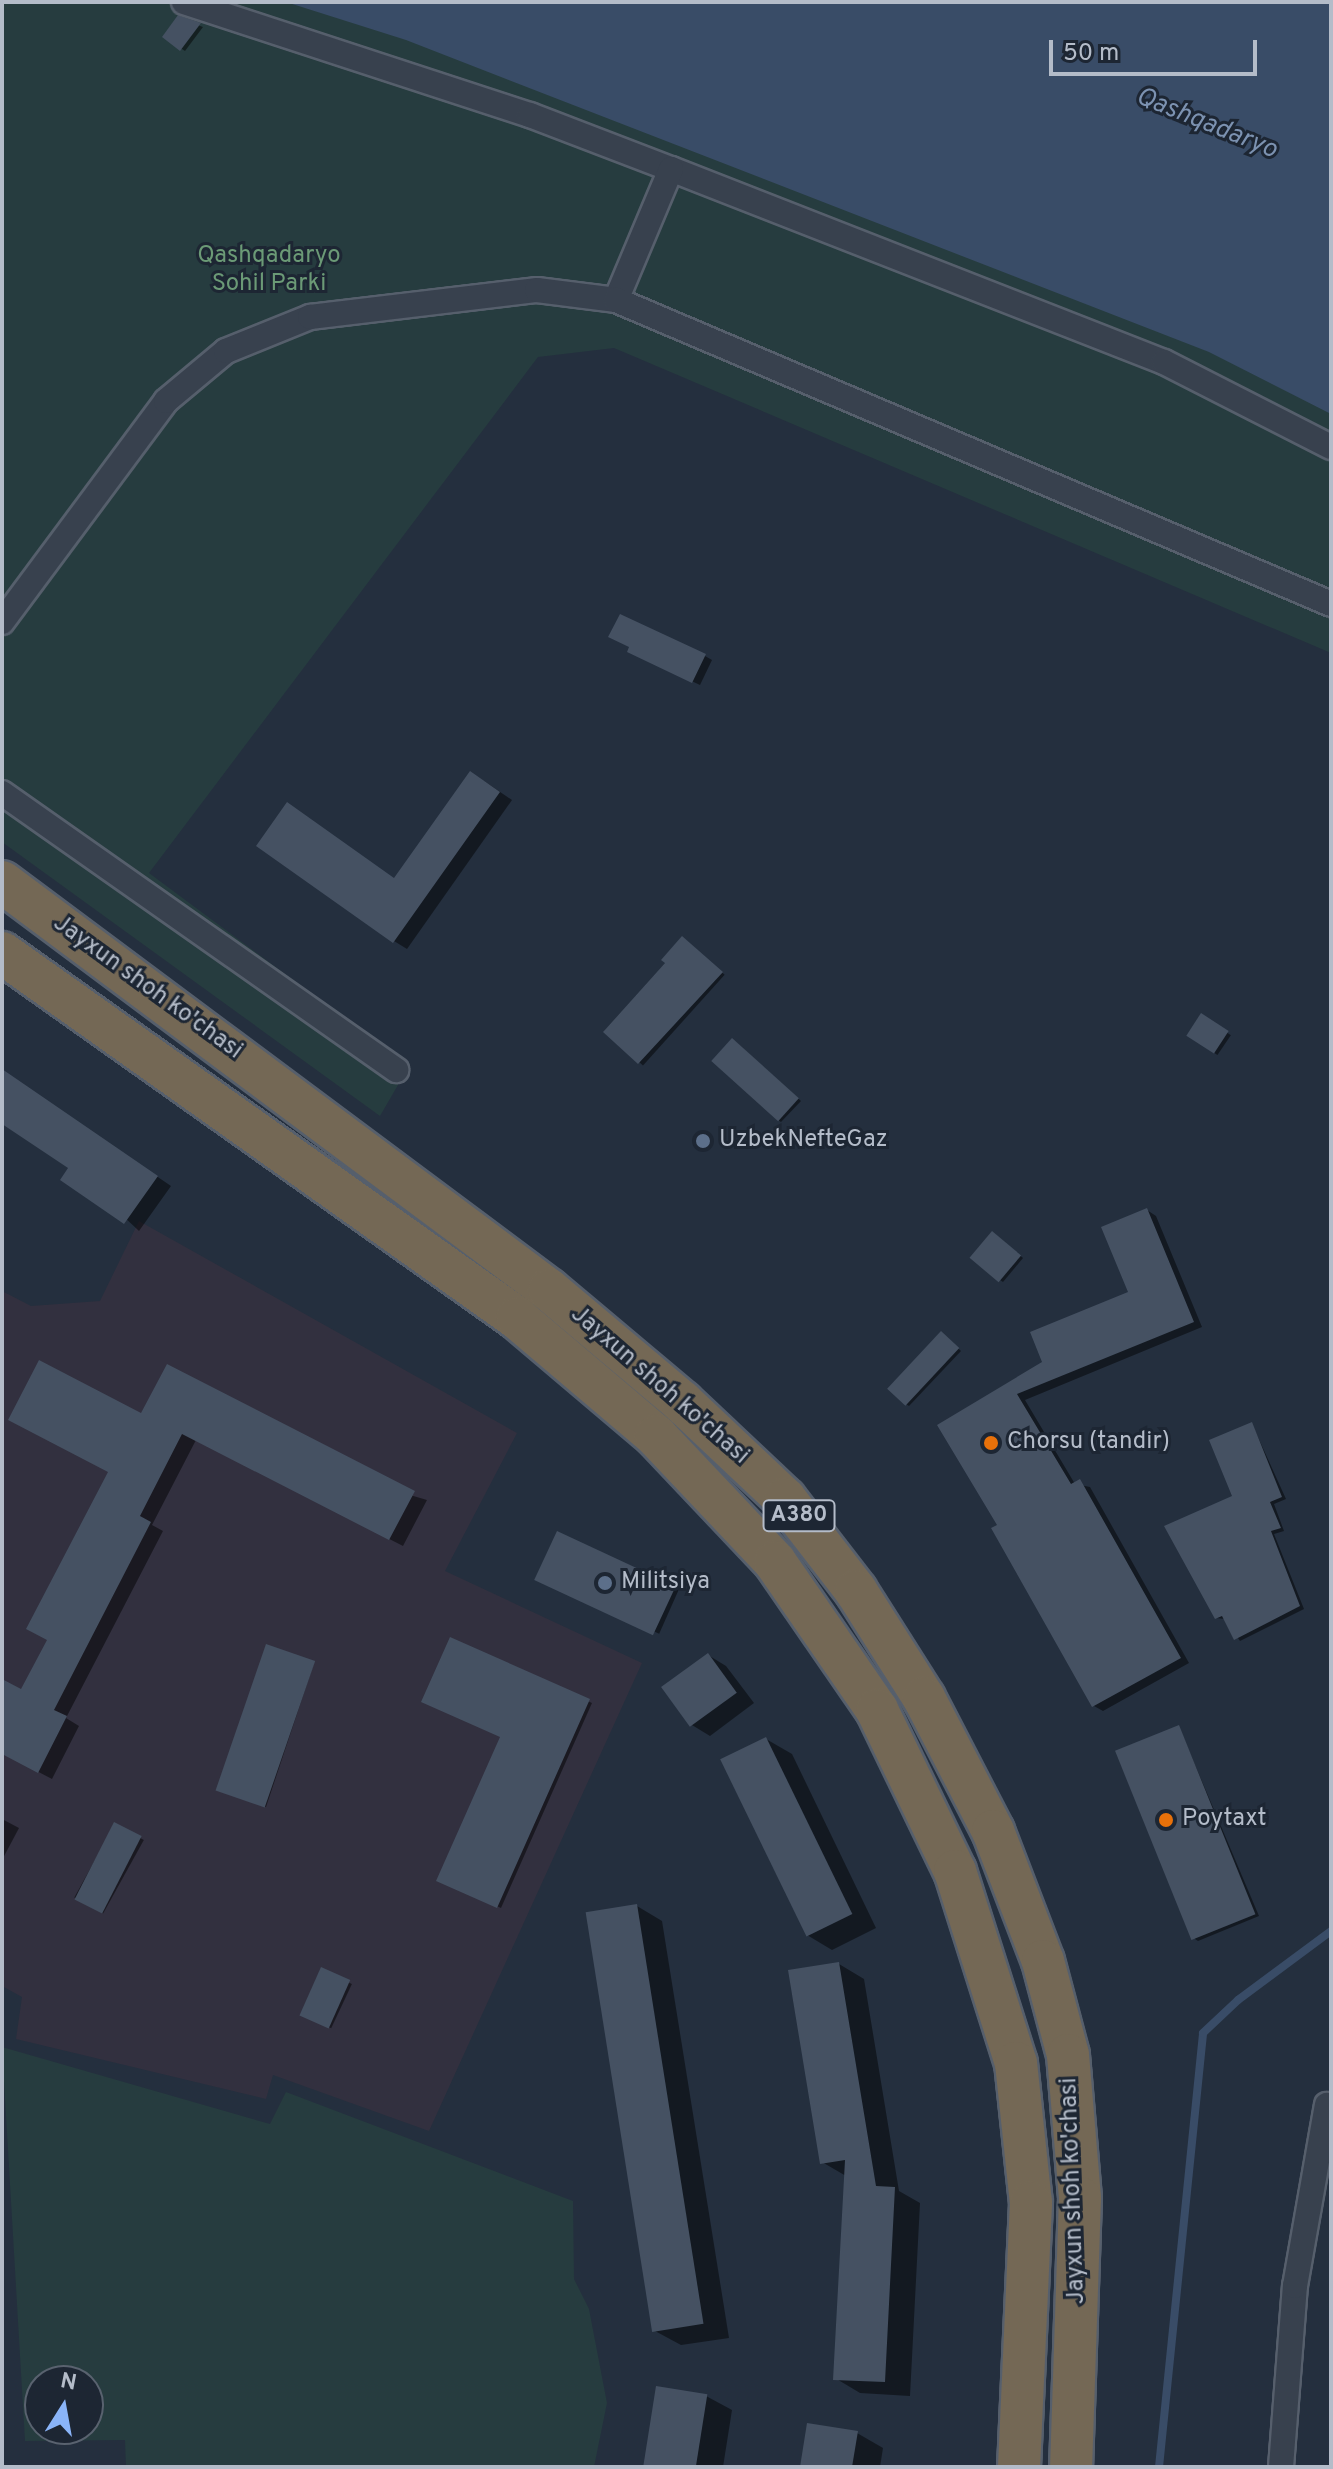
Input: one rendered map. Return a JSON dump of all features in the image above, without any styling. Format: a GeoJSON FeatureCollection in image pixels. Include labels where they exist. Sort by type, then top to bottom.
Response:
{"type":"FeatureCollection","features":[{"type":"Feature","properties":{"kind":"highway","name":"Jayxun shoh ko'chasi"},"geometry":{"type":"LineString","coordinates":[[2,882],[549,1290],[682,1402],[785,1499],[856,1591],[924,1698],[993,1831],[1043,1961],[1068,2055],[1080,2198],[1071,2467]]}},
{"type":"Feature","properties":{"kind":"highway","name":"Jayxun shoh ko'chasi"},"geometry":{"type":"LineString","coordinates":[[2,953],[517,1318],[656,1436],[775,1562],[877,1710],[955,1871],[1016,2063],[1031,2203],[1019,2467]]}},
{"type":"Feature","properties":{"kind":"street"},"geometry":{"type":"LineString","coordinates":[[184,2],[530,115],[671,169],[1164,362],[1331,447]]}},
{"type":"Feature","properties":{"kind":"street"},"geometry":{"type":"LineString","coordinates":[[616,300],[671,169]]}},
{"type":"Feature","properties":{"kind":"street"},"geometry":{"type":"LineString","coordinates":[[2,622],[166,401],[226,351],[310,317],[537,290],[616,300],[1331,604]]}},
{"type":"Feature","properties":{"kind":"street"},"geometry":{"type":"LineString","coordinates":[[2,793],[396,1070]]}},
{"type":"Feature","properties":{"kind":"street"},"geometry":{"type":"LineString","coordinates":[[1281,2467],[1295,2286],[1327,2105]]}},
{"type":"Feature","properties":{"kind":"shaded area"},"geometry":{"type":"Polygon","coordinates":[[[139,1221],[517,1433],[445,1571],[642,1663],[429,2131],[273,2075],[266,2099],[16,2039],[22,1997],[2,1986],[2,1291],[31,1306],[100,1301],[139,1221]]]}},
{"type":"Feature","properties":{"kind":"green space","name":"Qashqadaryo Sohil Parki"},"geometry":{"type":"Polygon","coordinates":[[[2,2],[1331,2],[1331,653],[614,348],[538,357],[149,873],[409,1066],[380,1116],[2,842],[2,2]]]}},
{"type":"Feature","properties":{"kind":"green space"},"geometry":{"type":"Polygon","coordinates":[[[2,2047],[270,2124],[286,2092],[573,2201],[574,2279],[589,2309],[607,2403],[594,2467],[126,2467],[125,2440],[104,2440],[104,2365],[24,2365],[24,2424],[2,2047]]]}},
{"type":"Feature","properties":{"kind":"water","name":"Qashqadaryo"},"geometry":{"type":"Polygon","coordinates":[[[286,2],[1331,2],[1331,414],[1209,352],[406,40],[286,2]]]}},
{"type":"Feature","properties":{"kind":"building"},"geometry":{"type":"Polygon","coordinates":[[[178,15],[201,23],[180,51],[162,37],[178,15]]]}},
{"type":"Feature","properties":{"kind":"building"},"geometry":{"type":"Polygon","coordinates":[[[620,614],[706,654],[692,683],[627,652],[629,647],[608,637],[620,614]]]}},
{"type":"Feature","properties":{"kind":"building"},"geometry":{"type":"Polygon","coordinates":[[[470,771],[500,792],[393,943],[256,846],[287,802],[394,878],[470,771]]]}},
{"type":"Feature","properties":{"kind":"building"},"geometry":{"type":"Polygon","coordinates":[[[682,936],[723,972],[638,1064],[603,1032],[665,963],[661,960],[682,936]]]}},
{"type":"Feature","properties":{"kind":"building"},"geometry":{"type":"Polygon","coordinates":[[[1201,1013],[1229,1031],[1214,1054],[1186,1036],[1201,1013]]]}},
{"type":"Feature","properties":{"kind":"building"},"geometry":{"type":"Polygon","coordinates":[[[732,1038],[799,1098],[778,1121],[711,1061],[732,1038]]]}},
{"type":"Feature","properties":{"kind":"building"},"geometry":{"type":"Polygon","coordinates":[[[2,1069],[158,1176],[124,1224],[60,1180],[68,1168],[2,1124],[2,1069]]]}},
{"type":"Feature","properties":{"kind":"building"},"geometry":{"type":"Polygon","coordinates":[[[1147,1208],[1194,1322],[1017,1394],[1071,1484],[1080,1479],[1181,1658],[1092,1707],[991,1528],[997,1525],[937,1425],[1042,1362],[1030,1332],[1128,1292],[1101,1227],[1147,1208]]]}},
{"type":"Feature","properties":{"kind":"building"},"geometry":{"type":"Polygon","coordinates":[[[992,1231],[1021,1255],[999,1282],[970,1258],[992,1231]]]}},
{"type":"Feature","properties":{"kind":"building"},"geometry":{"type":"Polygon","coordinates":[[[941,1331],[959,1348],[905,1406],[887,1389],[941,1331]]]}},
{"type":"Feature","properties":{"kind":"building"},"geometry":{"type":"Polygon","coordinates":[[[39,1360],[141,1413],[167,1364],[415,1491],[389,1540],[182,1434],[140,1516],[151,1522],[54,1710],[67,1716],[38,1773],[2,1754],[2,1679],[21,1689],[47,1640],[26,1629],[108,1472],[8,1420],[39,1360]]]}},
{"type":"Feature","properties":{"kind":"building"},"geometry":{"type":"Polygon","coordinates":[[[1252,1422],[1282,1497],[1270,1502],[1281,1528],[1271,1531],[1300,1606],[1234,1640],[1222,1616],[1215,1619],[1164,1526],[1232,1496],[1209,1440],[1252,1422]]]}},
{"type":"Feature","properties":{"kind":"building","name":"Militsiya"},"geometry":{"type":"Polygon","coordinates":[[[557,1531],[676,1586],[653,1635],[534,1580],[557,1531]]]}},
{"type":"Feature","properties":{"kind":"building"},"geometry":{"type":"Polygon","coordinates":[[[450,1637],[590,1699],[497,1908],[436,1881],[500,1737],[421,1702],[450,1637]]]}},
{"type":"Feature","properties":{"kind":"building"},"geometry":{"type":"Polygon","coordinates":[[[266,1644],[315,1661],[265,1807],[216,1791],[266,1644]]]}},
{"type":"Feature","properties":{"kind":"building"},"geometry":{"type":"Polygon","coordinates":[[[708,1653],[737,1693],[690,1727],[661,1687],[708,1653]]]}},
{"type":"Feature","properties":{"kind":"building"},"geometry":{"type":"Polygon","coordinates":[[[1179,1725],[1255,1914],[1191,1940],[1115,1751],[1179,1725]]]}},
{"type":"Feature","properties":{"kind":"building"},"geometry":{"type":"Polygon","coordinates":[[[766,1737],[852,1914],[807,1936],[720,1759],[766,1737]]]}},
{"type":"Feature","properties":{"kind":"building"},"geometry":{"type":"Polygon","coordinates":[[[114,1822],[142,1836],[102,1914],[75,1900],[114,1822]]]}},
{"type":"Feature","properties":{"kind":"building"},"geometry":{"type":"Polygon","coordinates":[[[637,1904],[703,2324],[652,2332],[586,1912],[637,1904]]]}},
{"type":"Feature","properties":{"kind":"building"},"geometry":{"type":"Polygon","coordinates":[[[839,1962],[876,2186],[895,2187],[885,2382],[833,2380],[845,2160],[820,2164],[788,1970],[839,1962]]]}},
{"type":"Feature","properties":{"kind":"building"},"geometry":{"type":"Polygon","coordinates":[[[321,1967],[350,1980],[329,2028],[299,2015],[321,1967]]]}},
{"type":"Feature","properties":{"kind":"building"},"geometry":{"type":"Polygon","coordinates":[[[656,2386],[707,2394],[696,2467],[643,2467],[656,2386]]]}},
{"type":"Feature","properties":{"kind":"building"},"geometry":{"type":"Polygon","coordinates":[[[807,2423],[858,2431],[852,2467],[800,2467],[807,2423]]]}},
{"type":"Feature","properties":{"kind":"waterway"},"geometry":{"type":"LineString","coordinates":[[1159,2467],[1203,2033],[1238,2000],[1331,1931]]}},
{"type":"Feature","properties":{"kind":"place","name":"UzbekNefteGaz"},"geometry":{"type":"Point","coordinates":[703,1141]}},
{"type":"Feature","properties":{"kind":"place","name":"Chorsu (tandir)"},"geometry":{"type":"Point","coordinates":[991,1443]}},
{"type":"Feature","properties":{"kind":"place","name":"Militsiya"},"geometry":{"type":"Point","coordinates":[605,1583]}},
{"type":"Feature","properties":{"kind":"place","name":"Poytaxt"},"geometry":{"type":"Point","coordinates":[1166,1820]}}]}
